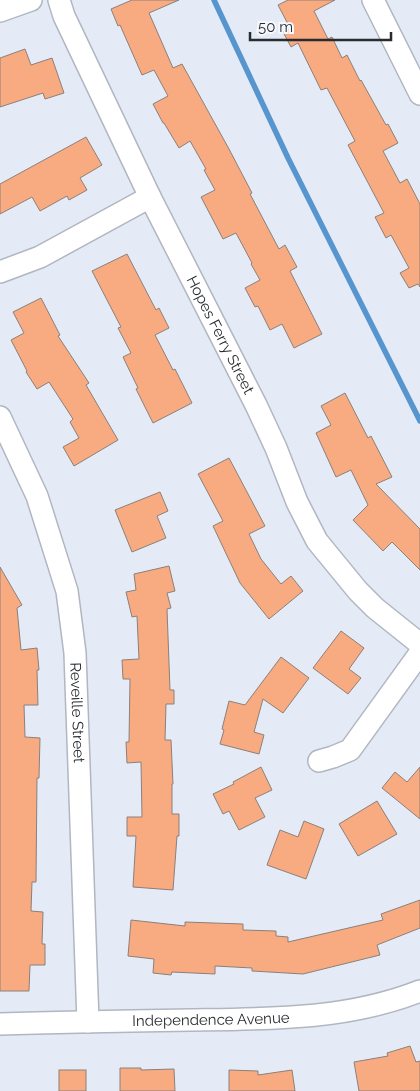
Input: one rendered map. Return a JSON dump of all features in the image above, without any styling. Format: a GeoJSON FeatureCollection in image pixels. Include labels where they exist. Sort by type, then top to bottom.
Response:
{"type":"FeatureCollection","features":[{"type":"Feature","properties":{"kind":"street"},"geometry":{"type":"LineString","coordinates":[[0,11],[32,0]]}},
{"type":"Feature","properties":{"kind":"street","name":"Hopes Ferry Street"},"geometry":{"type":"LineString","coordinates":[[59,0],[64,16],[150,197],[256,405],[276,448],[297,502],[317,541],[358,591],[375,608],[420,644]]}},
{"type":"Feature","properties":{"kind":"street"},"geometry":{"type":"LineString","coordinates":[[373,0],[420,94]]}},
{"type":"Feature","properties":{"kind":"street"},"geometry":{"type":"LineString","coordinates":[[0,272],[40,256],[150,197]]}},
{"type":"Feature","properties":{"kind":"street","name":"Reveille Street"},"geometry":{"type":"LineString","coordinates":[[0,417],[37,496],[67,591],[76,653],[88,1022]]}},
{"type":"Feature","properties":{"kind":"street"},"geometry":{"type":"LineString","coordinates":[[319,760],[333,758],[350,750],[420,653]]}},
{"type":"Feature","properties":{"kind":"street","name":"Independence Avenue"},"geometry":{"type":"LineString","coordinates":[[0,1024],[270,1019],[318,1016],[366,1008],[420,992]]}},
{"type":"Feature","properties":{"kind":"building"},"geometry":{"type":"Polygon","coordinates":[[[132,0],[179,0],[149,13],[173,68],[182,64],[229,149],[279,249],[285,245],[297,267],[290,271],[322,334],[294,348],[282,324],[270,330],[258,306],[255,307],[245,288],[260,280],[252,263],[236,233],[223,239],[201,197],[215,190],[204,170],[206,169],[190,141],[179,148],[163,123],[153,104],[168,96],[154,70],[142,75],[111,9],[132,0]]]}},
{"type":"Feature","properties":{"kind":"building"},"geometry":{"type":"Polygon","coordinates":[[[288,0],[335,0],[314,11],[328,39],[332,37],[342,58],[347,55],[386,125],[388,124],[398,143],[383,151],[400,183],[407,179],[420,204],[420,287],[418,284],[409,288],[400,273],[409,268],[391,235],[386,238],[375,217],[384,213],[348,145],[355,141],[327,88],[321,90],[298,43],[291,47],[283,32],[290,28],[278,5],[288,0]]]}},
{"type":"Feature","properties":{"kind":"building"},"geometry":{"type":"Polygon","coordinates":[[[25,49],[31,65],[52,58],[64,93],[45,99],[43,93],[0,107],[0,58],[25,49]]]}},
{"type":"Feature","properties":{"kind":"building"},"geometry":{"type":"Polygon","coordinates":[[[86,137],[102,165],[80,178],[87,190],[69,200],[67,196],[40,211],[32,197],[0,214],[0,184],[86,137]]]}},
{"type":"Feature","properties":{"kind":"building"},"geometry":{"type":"Polygon","coordinates":[[[127,254],[156,310],[159,308],[169,328],[155,335],[192,403],[153,423],[123,357],[131,353],[118,328],[121,327],[92,271],[127,254]]]}},
{"type":"Feature","properties":{"kind":"building"},"geometry":{"type":"Polygon","coordinates":[[[41,298],[60,335],[58,336],[89,383],[86,385],[118,440],[74,466],[63,447],[79,438],[70,422],[73,419],[49,382],[37,389],[26,372],[11,340],[24,333],[13,312],[41,298]]]}},
{"type":"Feature","properties":{"kind":"building"},"geometry":{"type":"Polygon","coordinates":[[[345,393],[368,438],[371,436],[392,477],[376,484],[420,529],[420,570],[392,542],[383,551],[353,520],[368,505],[351,470],[336,477],[316,433],[331,425],[321,406],[345,393]]]}},
{"type":"Feature","properties":{"kind":"building"},"geometry":{"type":"Polygon","coordinates":[[[229,458],[265,526],[249,534],[261,559],[281,584],[291,576],[303,591],[269,619],[240,583],[213,526],[223,521],[198,474],[229,458]]]}},
{"type":"Feature","properties":{"kind":"building"},"geometry":{"type":"Polygon","coordinates":[[[160,492],[168,511],[157,516],[166,538],[132,552],[115,510],[160,492]]]}},
{"type":"Feature","properties":{"kind":"building"},"geometry":{"type":"Polygon","coordinates":[[[169,566],[175,591],[167,593],[171,608],[167,609],[170,690],[174,690],[174,704],[166,704],[165,740],[171,740],[172,814],[179,814],[179,836],[177,836],[173,890],[133,887],[136,836],[127,836],[127,817],[142,817],[141,762],[127,763],[126,742],[129,742],[130,679],[123,679],[122,660],[139,659],[137,616],[132,617],[126,592],[136,590],[134,574],[169,566]]]}},
{"type":"Feature","properties":{"kind":"building"},"geometry":{"type":"Polygon","coordinates":[[[0,567],[22,605],[17,608],[21,650],[37,648],[39,670],[37,670],[38,705],[24,705],[25,737],[40,738],[39,778],[37,778],[36,882],[32,882],[31,911],[43,912],[42,944],[45,944],[45,965],[30,965],[29,991],[0,991],[0,567]]]}},
{"type":"Feature","properties":{"kind":"building"},"geometry":{"type":"Polygon","coordinates":[[[341,631],[364,648],[349,669],[361,678],[348,694],[313,668],[341,631]]]}},
{"type":"Feature","properties":{"kind":"building"},"geometry":{"type":"Polygon","coordinates":[[[281,657],[309,678],[283,713],[263,699],[254,732],[264,735],[259,754],[220,744],[229,701],[245,705],[281,657]]]}},
{"type":"Feature","properties":{"kind":"building"},"geometry":{"type":"Polygon","coordinates":[[[261,767],[272,790],[255,798],[265,817],[239,830],[229,811],[223,814],[213,794],[234,784],[233,782],[261,767]]]}},
{"type":"Feature","properties":{"kind":"building"},"geometry":{"type":"Polygon","coordinates":[[[420,767],[420,819],[382,788],[395,772],[407,782],[420,767]]]}},
{"type":"Feature","properties":{"kind":"building"},"geometry":{"type":"Polygon","coordinates":[[[377,801],[397,834],[358,856],[339,824],[377,801]]]}},
{"type":"Feature","properties":{"kind":"building"},"geometry":{"type":"Polygon","coordinates":[[[304,821],[324,829],[306,879],[267,865],[280,830],[298,837],[304,821]]]}},
{"type":"Feature","properties":{"kind":"building"},"geometry":{"type":"Polygon","coordinates":[[[420,900],[420,928],[377,945],[380,955],[303,974],[252,971],[252,968],[215,966],[215,974],[172,972],[171,975],[153,973],[154,959],[128,956],[131,920],[185,926],[185,922],[243,924],[243,930],[276,931],[276,936],[288,937],[288,942],[383,920],[381,914],[420,900]]]}},
{"type":"Feature","properties":{"kind":"building"},"geometry":{"type":"Polygon","coordinates":[[[410,1046],[416,1062],[420,1061],[420,1091],[359,1091],[354,1062],[388,1056],[387,1053],[410,1046]]]}},
{"type":"Feature","properties":{"kind":"building"},"geometry":{"type":"Polygon","coordinates":[[[120,1068],[141,1068],[141,1070],[174,1069],[175,1091],[120,1091],[120,1068]]]}},
{"type":"Feature","properties":{"kind":"building"},"geometry":{"type":"Polygon","coordinates":[[[59,1070],[86,1070],[86,1091],[59,1091],[59,1070]]]}},
{"type":"Feature","properties":{"kind":"building"},"geometry":{"type":"Polygon","coordinates":[[[229,1070],[258,1071],[258,1075],[292,1070],[295,1091],[229,1091],[229,1070]]]}},
{"type":"Feature","properties":{"kind":"waterway"},"geometry":{"type":"LineString","coordinates":[[214,0],[288,158],[420,421]]}}]}
